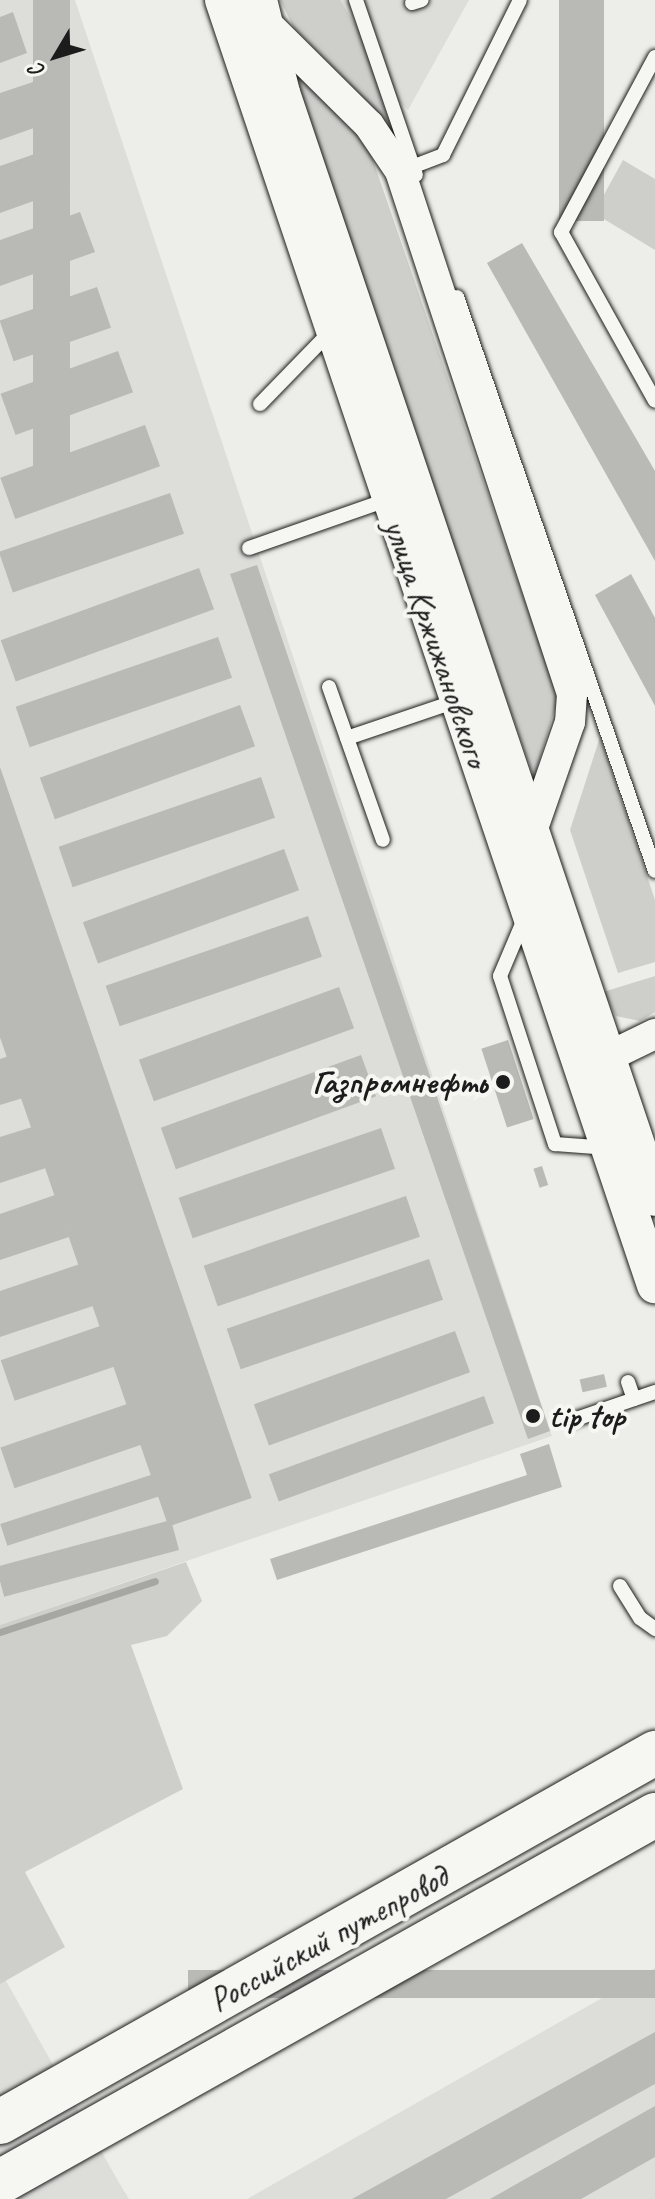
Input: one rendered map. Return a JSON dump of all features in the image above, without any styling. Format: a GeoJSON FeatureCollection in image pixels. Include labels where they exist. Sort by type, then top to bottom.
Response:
{"type":"FeatureCollection","features":[{"type":"Feature","properties":{"kind":"main road","name":"Российский путепровод"},"geometry":{"type":"LineString","coordinates":[[0,2122],[655,1753]]}},
{"type":"Feature","properties":{"kind":"main road","name":"Российский путепровод"},"geometry":{"type":"LineString","coordinates":[[0,2182],[655,1815]]}},
{"type":"Feature","properties":{"kind":"street","name":"улица Кржижановского"},"geometry":{"type":"LineString","coordinates":[[223,0],[332,330],[403,495]]}},
{"type":"Feature","properties":{"kind":"street","name":"улица Кржижановского"},"geometry":{"type":"LineString","coordinates":[[263,12],[282,93],[403,495],[470,696],[528,910],[595,1064]]}},
{"type":"Feature","properties":{"kind":"street"},"geometry":{"type":"LineString","coordinates":[[263,12],[406,169],[572,694],[570,722],[532,831]]}},
{"type":"Feature","properties":{"kind":"street","name":"улица Кржижановского"},"geometry":{"type":"LineString","coordinates":[[470,696],[532,831],[595,1064],[622,1144],[655,1285]]}},
{"type":"Feature","properties":{"kind":"street"},"geometry":{"type":"LineString","coordinates":[[595,1064],[655,1034]]}},
{"type":"Feature","properties":{"kind":"street","name":"улица Кржижановского"},"geometry":{"type":"LineString","coordinates":[[622,1144],[655,1198]]}},
{"type":"Feature","properties":{"kind":"lane"},"geometry":{"type":"LineString","coordinates":[[356,0],[406,169],[655,871]]}},
{"type":"Feature","properties":{"kind":"lane"},"geometry":{"type":"LineString","coordinates":[[406,169],[443,155],[520,0]]}},
{"type":"Feature","properties":{"kind":"lane"},"geometry":{"type":"LineString","coordinates":[[655,57],[561,232],[655,401]]}},
{"type":"Feature","properties":{"kind":"lane"},"geometry":{"type":"LineString","coordinates":[[260,404],[332,330]]}},
{"type":"Feature","properties":{"kind":"lane"},"geometry":{"type":"LineString","coordinates":[[249,548],[403,495]]}},
{"type":"Feature","properties":{"kind":"lane"},"geometry":{"type":"LineString","coordinates":[[329,687],[383,840]]}},
{"type":"Feature","properties":{"kind":"lane"},"geometry":{"type":"LineString","coordinates":[[347,738],[470,696]]}},
{"type":"Feature","properties":{"kind":"lane"},"geometry":{"type":"LineString","coordinates":[[528,910],[500,976],[555,1144],[622,1144]]}},
{"type":"Feature","properties":{"kind":"lane"},"geometry":{"type":"LineString","coordinates":[[628,1382],[634,1399]]}},
{"type":"Feature","properties":{"kind":"lane"},"geometry":{"type":"LineString","coordinates":[[573,1420],[655,1392]]}},
{"type":"Feature","properties":{"kind":"lane"},"geometry":{"type":"LineString","coordinates":[[620,1586],[640,1618],[655,1629]]}},
{"type":"Feature","properties":{"kind":"shaded area"},"geometry":{"type":"Polygon","coordinates":[[[0,0],[75,0],[552,1436],[0,1625],[0,0]]]}},
{"type":"Feature","properties":{"kind":"shaded area"},"geometry":{"type":"Polygon","coordinates":[[[280,0],[340,0],[360,32],[391,126],[294,28],[280,0]]]}},
{"type":"Feature","properties":{"kind":"shaded area"},"geometry":{"type":"Polygon","coordinates":[[[325,0],[469,0],[408,110],[342,46],[325,0]]]}},
{"type":"Feature","properties":{"kind":"shaded area"},"geometry":{"type":"Polygon","coordinates":[[[296,73],[367,143],[558,698],[534,778],[292,78],[296,73]]]}},
{"type":"Feature","properties":{"kind":"shaded area"},"geometry":{"type":"Polygon","coordinates":[[[623,160],[655,179],[655,250],[594,213],[623,160]]]}},
{"type":"Feature","properties":{"kind":"shaded area"},"geometry":{"type":"Polygon","coordinates":[[[600,737],[655,900],[655,962],[618,973],[570,830],[600,737]]]}},
{"type":"Feature","properties":{"kind":"shaded area"},"geometry":{"type":"Polygon","coordinates":[[[655,976],[655,1012],[640,1021],[616,1016],[603,992],[655,976]]]}},
{"type":"Feature","properties":{"kind":"shaded area"},"geometry":{"type":"Polygon","coordinates":[[[186,1562],[202,1601],[167,1636],[131,1645],[183,1789],[25,1872],[65,1947],[0,1984],[0,1625],[186,1562]]]}},
{"type":"Feature","properties":{"kind":"shaded area"},"geometry":{"type":"Polygon","coordinates":[[[655,1968],[655,2199],[247,2199],[655,1968]]]}},
{"type":"Feature","properties":{"kind":"shaded area"},"geometry":{"type":"Polygon","coordinates":[[[0,1970],[118,2181],[129,2199],[0,2199],[0,1970]]]}},
{"type":"Feature","properties":{"kind":"building"},"geometry":{"type":"Polygon","coordinates":[[[33,0],[70,0],[70,470],[33,470],[33,0]]]}},
{"type":"Feature","properties":{"kind":"building"},"geometry":{"type":"Polygon","coordinates":[[[559,0],[604,0],[604,221],[559,221],[559,0]]]}},
{"type":"Feature","properties":{"kind":"building"},"geometry":{"type":"Polygon","coordinates":[[[13,12],[27,53],[0,63],[0,17],[13,12]]]}},
{"type":"Feature","properties":{"kind":"building"},"geometry":{"type":"Polygon","coordinates":[[[33,82],[48,123],[0,140],[0,93],[33,82]]]}},
{"type":"Feature","properties":{"kind":"building"},"geometry":{"type":"Polygon","coordinates":[[[52,148],[67,189],[0,213],[0,166],[52,148]]]}},
{"type":"Feature","properties":{"kind":"building"},"geometry":{"type":"Polygon","coordinates":[[[80,212],[95,252],[0,286],[0,240],[80,212]]]}},
{"type":"Feature","properties":{"kind":"building"},"geometry":{"type":"Polygon","coordinates":[[[522,243],[655,471],[655,561],[487,263],[522,243]]]}},
{"type":"Feature","properties":{"kind":"building"},"geometry":{"type":"Polygon","coordinates":[[[97,287],[111,328],[14,361],[0,320],[97,287]]]}},
{"type":"Feature","properties":{"kind":"building"},"geometry":{"type":"Polygon","coordinates":[[[118,351],[133,392],[16,435],[1,394],[118,351]]]}},
{"type":"Feature","properties":{"kind":"building"},"geometry":{"type":"Polygon","coordinates":[[[145,425],[160,466],[15,519],[0,478],[145,425]]]}},
{"type":"Feature","properties":{"kind":"building"},"geometry":{"type":"Polygon","coordinates":[[[170,493],[184,534],[13,593],[0,552],[170,493]]]}},
{"type":"Feature","properties":{"kind":"building"},"geometry":{"type":"Polygon","coordinates":[[[257,565],[550,1431],[528,1439],[230,574],[257,565]]]}},
{"type":"Feature","properties":{"kind":"building"},"geometry":{"type":"Polygon","coordinates":[[[199,568],[214,609],[16,682],[1,640],[199,568]]]}},
{"type":"Feature","properties":{"kind":"building"},"geometry":{"type":"Polygon","coordinates":[[[631,574],[655,618],[655,706],[595,595],[631,574]]]}},
{"type":"Feature","properties":{"kind":"building"},"geometry":{"type":"Polygon","coordinates":[[[218,637],[232,678],[30,747],[16,707],[218,637]]]}},
{"type":"Feature","properties":{"kind":"building"},"geometry":{"type":"Polygon","coordinates":[[[240,705],[255,746],[55,819],[40,778],[240,705]]]}},
{"type":"Feature","properties":{"kind":"building"},"geometry":{"type":"Polygon","coordinates":[[[0,767],[252,1498],[168,1527],[0,1037],[0,767]]]}},
{"type":"Feature","properties":{"kind":"building"},"geometry":{"type":"Polygon","coordinates":[[[261,777],[275,818],[73,887],[59,847],[261,777]]]}},
{"type":"Feature","properties":{"kind":"building"},"geometry":{"type":"Polygon","coordinates":[[[284,849],[299,890],[98,964],[83,922],[284,849]]]}},
{"type":"Feature","properties":{"kind":"building"},"geometry":{"type":"Polygon","coordinates":[[[308,916],[322,957],[120,1026],[106,986],[308,916]]]}},
{"type":"Feature","properties":{"kind":"building"},"geometry":{"type":"Polygon","coordinates":[[[339,987],[354,1028],[154,1101],[139,1060],[339,987]]]}},
{"type":"Feature","properties":{"kind":"building"},"geometry":{"type":"Polygon","coordinates":[[[508,1040],[534,1119],[507,1128],[481,1049],[508,1040]]]}},
{"type":"Feature","properties":{"kind":"building"},"geometry":{"type":"Polygon","coordinates":[[[361,1055],[376,1096],[176,1169],[161,1128],[361,1055]]]}},
{"type":"Feature","properties":{"kind":"building"},"geometry":{"type":"Polygon","coordinates":[[[9,1056],[23,1098],[0,1105],[0,1059],[9,1056]]]}},
{"type":"Feature","properties":{"kind":"building"},"geometry":{"type":"Polygon","coordinates":[[[32,1127],[46,1168],[0,1183],[0,1137],[32,1127]]]}},
{"type":"Feature","properties":{"kind":"building"},"geometry":{"type":"Polygon","coordinates":[[[381,1128],[395,1169],[193,1238],[179,1198],[381,1128]]]}},
{"type":"Feature","properties":{"kind":"building"},"geometry":{"type":"Polygon","coordinates":[[[542,1166],[548,1185],[540,1188],[533,1169],[542,1166]]]}},
{"type":"Feature","properties":{"kind":"building"},"geometry":{"type":"Polygon","coordinates":[[[55,1195],[69,1237],[0,1260],[0,1214],[55,1195]]]}},
{"type":"Feature","properties":{"kind":"building"},"geometry":{"type":"Polygon","coordinates":[[[406,1196],[420,1237],[218,1306],[204,1266],[406,1196]]]}},
{"type":"Feature","properties":{"kind":"building"},"geometry":{"type":"Polygon","coordinates":[[[429,1259],[443,1300],[241,1369],[227,1329],[429,1259]]]}},
{"type":"Feature","properties":{"kind":"building"},"geometry":{"type":"Polygon","coordinates":[[[80,1264],[93,1306],[0,1337],[0,1291],[80,1264]]]}},
{"type":"Feature","properties":{"kind":"building"},"geometry":{"type":"Polygon","coordinates":[[[100,1326],[114,1367],[15,1401],[1,1360],[100,1326]]]}},
{"type":"Feature","properties":{"kind":"building"},"geometry":{"type":"Polygon","coordinates":[[[455,1331],[470,1372],[269,1446],[254,1404],[455,1331]]]}},
{"type":"Feature","properties":{"kind":"building"},"geometry":{"type":"Polygon","coordinates":[[[604,1374],[607,1387],[583,1392],[580,1380],[604,1374]]]}},
{"type":"Feature","properties":{"kind":"building"},"geometry":{"type":"Polygon","coordinates":[[[484,1396],[494,1423],[279,1502],[269,1474],[484,1396]]]}},
{"type":"Feature","properties":{"kind":"building"},"geometry":{"type":"Polygon","coordinates":[[[130,1403],[144,1444],[14,1488],[0,1448],[130,1403]]]}},
{"type":"Feature","properties":{"kind":"building"},"geometry":{"type":"Polygon","coordinates":[[[549,1444],[562,1487],[277,1580],[270,1559],[527,1475],[520,1454],[549,1444]]]}},
{"type":"Feature","properties":{"kind":"building"},"geometry":{"type":"Polygon","coordinates":[[[160,1472],[167,1494],[7,1546],[0,1524],[160,1472]]]}},
{"type":"Feature","properties":{"kind":"building"},"geometry":{"type":"Polygon","coordinates":[[[171,1520],[179,1550],[4,1597],[0,1566],[171,1520]]]}},
{"type":"Feature","properties":{"kind":"building"},"geometry":{"type":"Polygon","coordinates":[[[188,1970],[655,1970],[655,1998],[188,1998],[188,1970]]]}},
{"type":"Feature","properties":{"kind":"building"},"geometry":{"type":"Polygon","coordinates":[[[655,2032],[655,2084],[446,2199],[352,2199],[655,2032]]]}},
{"type":"Feature","properties":{"kind":"building"},"geometry":{"type":"Polygon","coordinates":[[[655,2106],[655,2157],[581,2199],[490,2199],[655,2106]]]}},
{"type":"Feature","properties":{"kind":"waterway"},"geometry":{"type":"LineString","coordinates":[[0,1632],[155,1581]]}},
{"type":"Feature","properties":{"kind":"place","name":"Газпромнефть"},"geometry":{"type":"Point","coordinates":[503,1082]}},
{"type":"Feature","properties":{"kind":"place","name":"tip top"},"geometry":{"type":"Point","coordinates":[533,1416]}}]}
